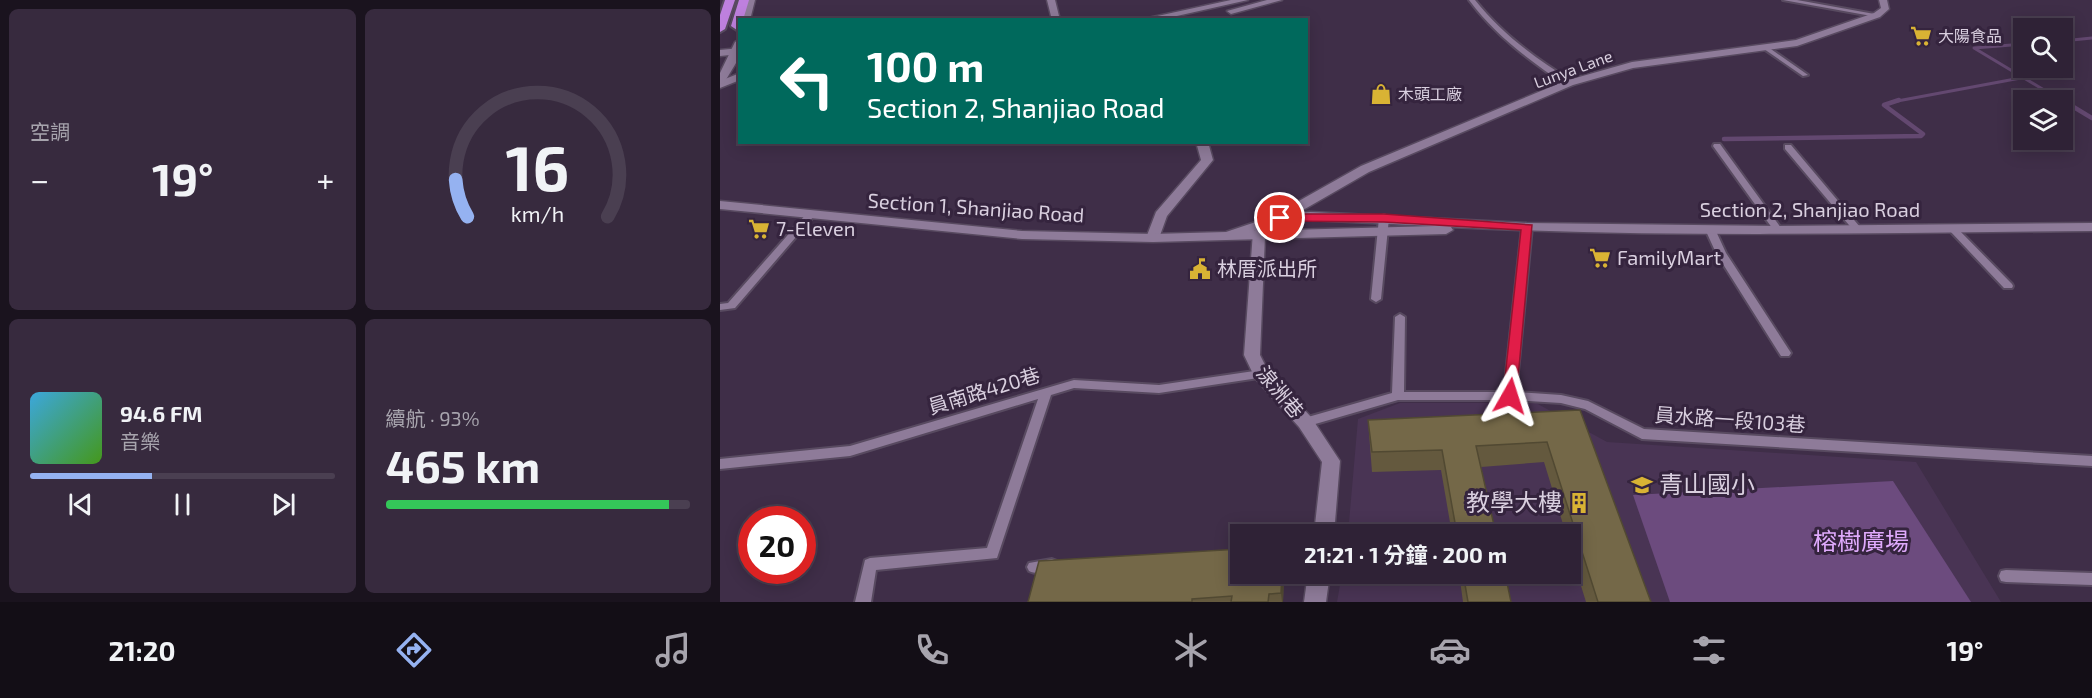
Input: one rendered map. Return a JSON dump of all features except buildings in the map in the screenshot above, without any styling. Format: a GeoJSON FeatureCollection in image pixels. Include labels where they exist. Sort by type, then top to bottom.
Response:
{"type":"FeatureCollection","features":[{"type":"Feature","properties":{"kind":"highway"},"geometry":{"type":"LineString","coordinates":[[720,29],[730,0]]}},
{"type":"Feature","properties":{"kind":"highway"},"geometry":{"type":"LineString","coordinates":[[738,18],[744,0]]}},
{"type":"Feature","properties":{"kind":"street"},"geometry":{"type":"LineString","coordinates":[[746,18],[751,0]]}},
{"type":"Feature","properties":{"kind":"street"},"geometry":{"type":"LineString","coordinates":[[1051,0],[1056,18]]}},
{"type":"Feature","properties":{"kind":"street"},"geometry":{"type":"LineString","coordinates":[[1153,18],[1244,0]]}},
{"type":"Feature","properties":{"kind":"street"},"geometry":{"type":"LineString","coordinates":[[1202,18],[1278,0]]}},
{"type":"Feature","properties":{"kind":"street"},"geometry":{"type":"LineString","coordinates":[[1877,15],[1885,9],[1883,0]]}},
{"type":"Feature","properties":{"kind":"street","name":"Lunya Lane"},"geometry":{"type":"LineString","coordinates":[[1280,218],[1365,169],[1569,83],[1632,65],[1797,44],[1877,15]]}},
{"type":"Feature","properties":{"kind":"street"},"geometry":{"type":"LineString","coordinates":[[720,53],[738,52]]}},
{"type":"Feature","properties":{"kind":"street"},"geometry":{"type":"LineString","coordinates":[[720,59],[738,52]]}},
{"type":"Feature","properties":{"kind":"street"},"geometry":{"type":"LineString","coordinates":[[720,83],[738,52]]}},
{"type":"Feature","properties":{"kind":"street"},"geometry":{"type":"LineString","coordinates":[[720,83],[738,77]]}},
{"type":"Feature","properties":{"kind":"street"},"geometry":{"type":"LineString","coordinates":[[1153,238],[1161,215],[1207,160],[1203,144]]}},
{"type":"Feature","properties":{"kind":"street","name":"Section 1, Shanjiao Road"},"geometry":{"type":"LineString","coordinates":[[720,205],[1004,234],[1153,238],[1230,236]]}},
{"type":"Feature","properties":{"kind":"street"},"geometry":{"type":"LineString","coordinates":[[1258,235],[1280,218]]}},
{"type":"Feature","properties":{"kind":"street","name":"Section 2, Shanjiao Road"},"geometry":{"type":"LineString","coordinates":[[1230,236],[1280,218],[1384,218],[1527,227],[1778,230],[2092,226]]}},
{"type":"Feature","properties":{"kind":"street","name":"Section 2, Shanjiao Road"},"geometry":{"type":"LineString","coordinates":[[1230,236],[1527,227]]}},
{"type":"Feature","properties":{"kind":"street","name":"湶洲巷"},"geometry":{"type":"LineString","coordinates":[[1258,235],[1252,355],[1261,374],[1305,422],[1331,461],[1325,524]]}},
{"type":"Feature","properties":{"kind":"street"},"geometry":{"type":"LineString","coordinates":[[1315,602],[1317,584]]}},
{"type":"Feature","properties":{"kind":"lane"},"geometry":{"type":"LineString","coordinates":[[1472,0],[1500,32],[1539,64],[1569,83]]}},
{"type":"Feature","properties":{"kind":"lane"},"geometry":{"type":"LineString","coordinates":[[1786,0],[1877,15]]}},
{"type":"Feature","properties":{"kind":"lane"},"geometry":{"type":"LineString","coordinates":[[1766,48],[1805,75]]}},
{"type":"Feature","properties":{"kind":"lane"},"geometry":{"type":"LineString","coordinates":[[1718,146],[1778,230]]}},
{"type":"Feature","properties":{"kind":"lane"},"geometry":{"type":"LineString","coordinates":[[1788,147],[1857,229]]}},
{"type":"Feature","properties":{"kind":"lane"},"geometry":{"type":"LineString","coordinates":[[725,307],[811,214]]}},
{"type":"Feature","properties":{"kind":"lane"},"geometry":{"type":"LineString","coordinates":[[1376,299],[1384,218]]}},
{"type":"Feature","properties":{"kind":"lane"},"geometry":{"type":"LineString","coordinates":[[1510,396],[1527,227]]}},
{"type":"Feature","properties":{"kind":"lane"},"geometry":{"type":"LineString","coordinates":[[1710,229],[1721,253],[1785,353]]}},
{"type":"Feature","properties":{"kind":"lane"},"geometry":{"type":"LineString","coordinates":[[1953,229],[2008,286]]}},
{"type":"Feature","properties":{"kind":"lane"},"geometry":{"type":"LineString","coordinates":[[1398,396],[1400,317]]}},
{"type":"Feature","properties":{"kind":"lane","name":"員南路420巷"},"geometry":{"type":"LineString","coordinates":[[720,464],[850,451],[1074,384],[1159,388],[1261,374]]}},
{"type":"Feature","properties":{"kind":"lane"},"geometry":{"type":"LineString","coordinates":[[863,602],[870,564],[992,554],[1046,392]]}},
{"type":"Feature","properties":{"kind":"lane","name":"員水路一段103巷"},"geometry":{"type":"LineString","coordinates":[[1305,422],[1398,396],[1510,396],[1561,399],[1587,405],[1642,434],[2092,461]]}},
{"type":"Feature","properties":{"kind":"lane"},"geometry":{"type":"LineString","coordinates":[[1034,567],[1068,564]]}},
{"type":"Feature","properties":{"kind":"lane"},"geometry":{"type":"LineString","coordinates":[[2006,576],[2092,579]]}},
{"type":"Feature","properties":{"kind":"shaded area","name":"青山國小"},"geometry":{"type":"Polygon","coordinates":[[[1400,403],[1536,403],[1607,442],[1916,462],[2001,602],[1337,602],[1340,584],[1581,584],[1581,524],[1349,524],[1358,419],[1400,403]]]}},
{"type":"Feature","properties":{"kind":"green space","name":"榕樹廣場"},"geometry":{"type":"Polygon","coordinates":[[[1893,481],[1971,602],[1670,602],[1633,495],[1893,481]]]}},
{"type":"Feature","properties":{"kind":"waterway"},"geometry":{"type":"LineString","coordinates":[[2073,40],[2092,38]]}},
{"type":"Feature","properties":{"kind":"waterway"},"geometry":{"type":"LineString","coordinates":[[2013,45],[1974,48],[2013,71]]}},
{"type":"Feature","properties":{"kind":"waterway"},"geometry":{"type":"LineString","coordinates":[[1894,102],[2021,78]]}},
{"type":"Feature","properties":{"kind":"waterway"},"geometry":{"type":"LineString","coordinates":[[2024,78],[2044,90]]}},
{"type":"Feature","properties":{"kind":"waterway"},"geometry":{"type":"LineString","coordinates":[[1894,102],[1899,100]]}},
{"type":"Feature","properties":{"kind":"waterway"},"geometry":{"type":"LineString","coordinates":[[1724,139],[1921,136],[1923,134],[1884,105],[1894,102]]}},
{"type":"Feature","properties":{"kind":"waterway"},"geometry":{"type":"LineString","coordinates":[[2073,107],[2092,118]]}},
{"type":"Feature","properties":{"kind":"place","name":"大陽食品"},"geometry":{"type":"Point","coordinates":[1921,36]}},
{"type":"Feature","properties":{"kind":"place","name":"木頭工廠"},"geometry":{"type":"Point","coordinates":[1381,94]}},
{"type":"Feature","properties":{"kind":"place","name":"7-Eleven"},"geometry":{"type":"Point","coordinates":[759,229]}},
{"type":"Feature","properties":{"kind":"place","name":"FamilyMart"},"geometry":{"type":"Point","coordinates":[1600,258]}},
{"type":"Feature","properties":{"kind":"place","name":"林厝派出所"},"geometry":{"type":"Point","coordinates":[1200,269]}},
{"type":"Feature","properties":{"kind":"place","name":"青山國小"},"geometry":{"type":"Point","coordinates":[1642,485]}},
{"type":"Feature","properties":{"kind":"place","name":"教學大樓"},"geometry":{"type":"Point","coordinates":[1579,503]}},
{"type":"Feature","properties":{"kind":"route"},"geometry":{"type":"LineString","coordinates":[[1280,218],[1310,216],[1384,218],[1527,227],[1510,396]]}}]}
